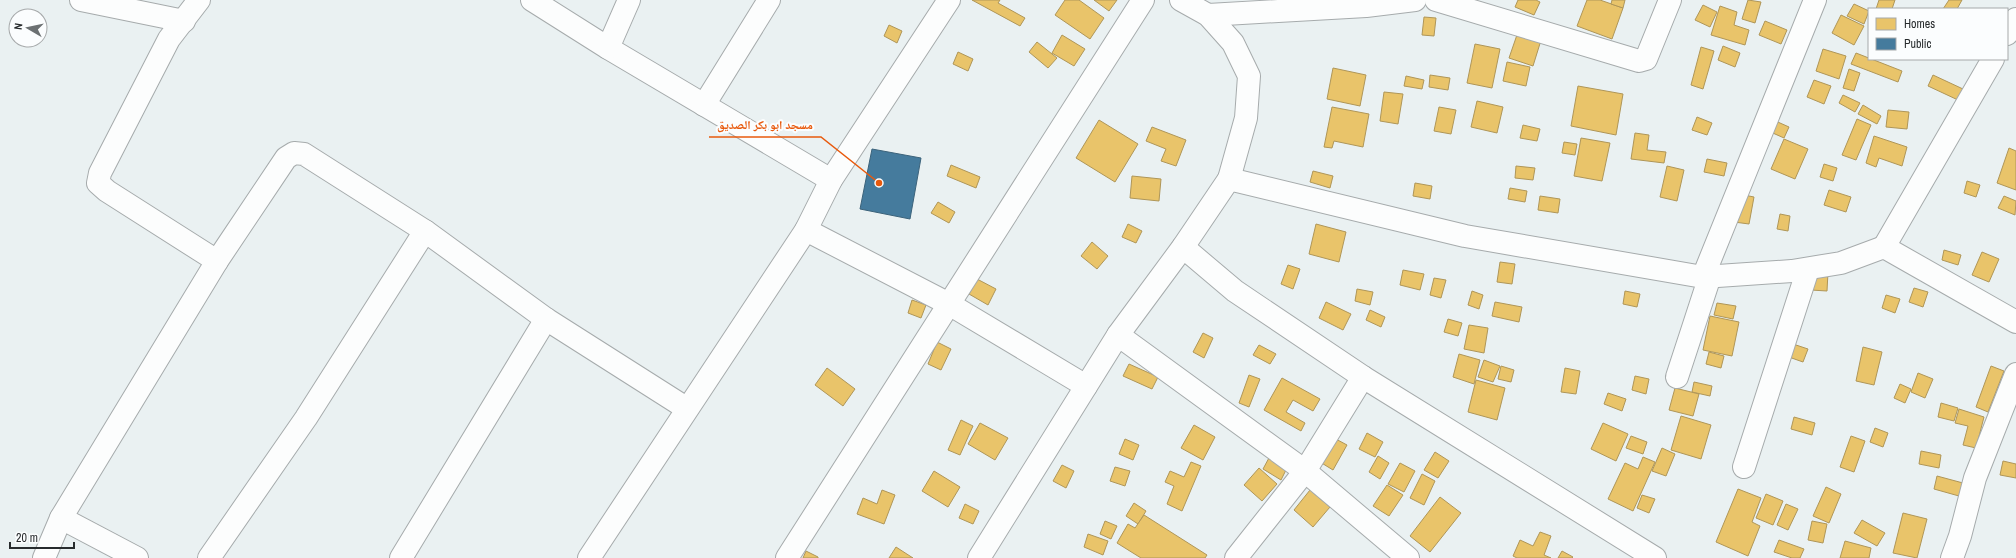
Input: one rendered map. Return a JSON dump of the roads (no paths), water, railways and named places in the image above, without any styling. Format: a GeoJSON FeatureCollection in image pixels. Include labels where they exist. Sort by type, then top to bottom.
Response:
{"type":"FeatureCollection","features":[{"type":"Feature","properties":{"kind":"street"},"geometry":{"type":"LineString","coordinates":[[81,0],[184,21]]}},
{"type":"Feature","properties":{"kind":"street"},"geometry":{"type":"LineString","coordinates":[[199,0],[169,39],[100,173],[98,183],[106,192],[217,261]]}},
{"type":"Feature","properties":{"kind":"street"},"geometry":{"type":"LineString","coordinates":[[532,0],[608,48],[831,180]]}},
{"type":"Feature","properties":{"kind":"street"},"geometry":{"type":"LineString","coordinates":[[608,48],[628,0]]}},
{"type":"Feature","properties":{"kind":"street"},"geometry":{"type":"LineString","coordinates":[[704,105],[769,0]]}},
{"type":"Feature","properties":{"kind":"street"},"geometry":{"type":"LineString","coordinates":[[589,558],[686,408],[806,230],[831,180],[949,0]]}},
{"type":"Feature","properties":{"kind":"street"},"geometry":{"type":"LineString","coordinates":[[787,558],[1143,0]]}},
{"type":"Feature","properties":{"kind":"street"},"geometry":{"type":"LineString","coordinates":[[979,558],[1118,335],[1183,247],[1229,179],[1246,118],[1249,76],[1233,43],[1208,15],[1181,0]]}},
{"type":"Feature","properties":{"kind":"street"},"geometry":{"type":"LineString","coordinates":[[1208,15],[1415,0]]}},
{"type":"Feature","properties":{"kind":"street"},"geometry":{"type":"LineString","coordinates":[[1436,0],[1639,61],[1646,59],[1651,50],[1670,0]]}},
{"type":"Feature","properties":{"kind":"street"},"geometry":{"type":"LineString","coordinates":[[1677,377],[1707,277],[1815,0]]}},
{"type":"Feature","properties":{"kind":"street"},"geometry":{"type":"LineString","coordinates":[[2008,32],[2016,19]]}},
{"type":"Feature","properties":{"kind":"street"},"geometry":{"type":"LineString","coordinates":[[1229,179],[1465,236],[1707,277],[1808,269],[1841,263],[1884,247],[1992,60]]}},
{"type":"Feature","properties":{"kind":"street"},"geometry":{"type":"LineString","coordinates":[[44,558],[60,518],[217,261],[286,158],[294,153],[304,154],[425,231],[546,319],[686,408]]}},
{"type":"Feature","properties":{"kind":"street"},"geometry":{"type":"LineString","coordinates":[[806,230],[949,304],[1086,386]]}},
{"type":"Feature","properties":{"kind":"street"},"geometry":{"type":"LineString","coordinates":[[209,558],[306,418],[425,231]]}},
{"type":"Feature","properties":{"kind":"street"},"geometry":{"type":"LineString","coordinates":[[1183,247],[1235,291],[1363,377],[1655,558]]}},
{"type":"Feature","properties":{"kind":"street"},"geometry":{"type":"LineString","coordinates":[[1884,247],[2016,322]]}},
{"type":"Feature","properties":{"kind":"street"},"geometry":{"type":"LineString","coordinates":[[1744,467],[1808,269]]}},
{"type":"Feature","properties":{"kind":"street"},"geometry":{"type":"LineString","coordinates":[[401,558],[546,319]]}},
{"type":"Feature","properties":{"kind":"street"},"geometry":{"type":"LineString","coordinates":[[1118,335],[1305,471],[1408,558]]}},
{"type":"Feature","properties":{"kind":"street"},"geometry":{"type":"LineString","coordinates":[[1952,558],[1960,536],[1975,478],[2016,374]]}},
{"type":"Feature","properties":{"kind":"street"},"geometry":{"type":"LineString","coordinates":[[1236,558],[1305,471],[1363,377]]}},
{"type":"Feature","properties":{"kind":"street"},"geometry":{"type":"LineString","coordinates":[[60,518],[137,558]]}},
{"type":"Feature","properties":{"kind":"place","name":"مسجد ابو بكر الصديق"},"geometry":{"type":"Point","coordinates":[879,183]}}]}
